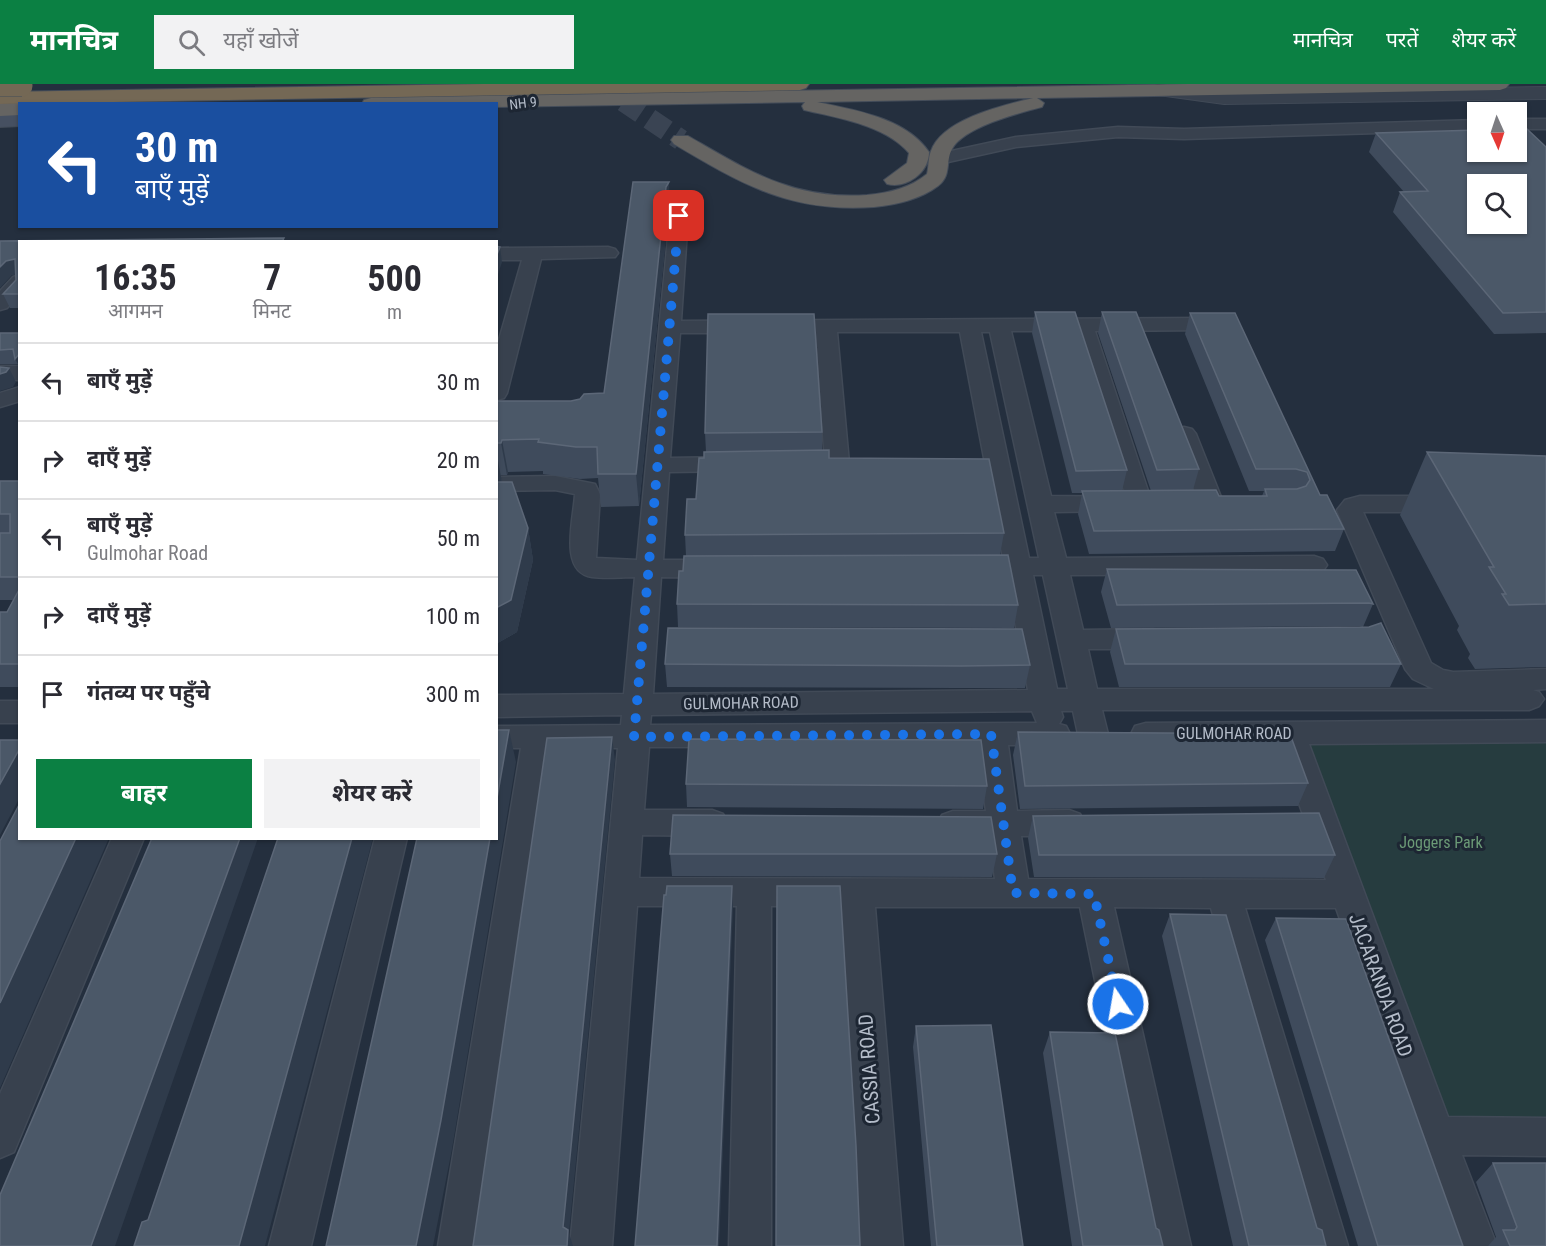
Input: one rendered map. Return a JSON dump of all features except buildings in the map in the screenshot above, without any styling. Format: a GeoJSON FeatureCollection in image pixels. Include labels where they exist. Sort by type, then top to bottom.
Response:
{"type":"FeatureCollection","features":[{"type":"Feature","properties":{"kind":"highway"},"geometry":{"type":"LineString","coordinates":[[8,96],[159,84]]}},
{"type":"Feature","properties":{"kind":"highway"},"geometry":{"type":"LineString","coordinates":[[8,96],[800,84]]}},
{"type":"Feature","properties":{"kind":"highway"},"geometry":{"type":"LineString","coordinates":[[466,102],[1500,84]]}},
{"type":"Feature","properties":{"kind":"highway"},"geometry":{"type":"LineString","coordinates":[[681,140],[773,190],[812,201],[862,202],[908,194],[936,177],[941,150],[951,138],[968,127],[1006,110],[1089,91]]}},
{"type":"Feature","properties":{"kind":"highway"},"geometry":{"type":"LineString","coordinates":[[705,134],[774,175],[817,188],[855,188],[901,178],[917,164],[920,158],[915,146],[903,137],[863,120],[767,96]]}},
{"type":"Feature","properties":{"kind":"main road","name":"NH 9"},"geometry":{"type":"LineString","coordinates":[[498,106],[550,100]]}},
{"type":"Feature","properties":{"kind":"main road"},"geometry":{"type":"LineString","coordinates":[[0,121],[18,120]]}},
{"type":"Feature","properties":{"kind":"street"},"geometry":{"type":"LineString","coordinates":[[1156,90],[1224,98],[1546,93]]}},
{"type":"Feature","properties":{"kind":"street"},"geometry":{"type":"LineString","coordinates":[[1527,116],[1546,116]]}},
{"type":"Feature","properties":{"kind":"street"},"geometry":{"type":"LineString","coordinates":[[1118,132],[1137,126],[1169,121],[1467,117]]}},
{"type":"Feature","properties":{"kind":"street"},"geometry":{"type":"LineString","coordinates":[[1527,124],[1546,124]]}},
{"type":"Feature","properties":{"kind":"street"},"geometry":{"type":"LineString","coordinates":[[939,159],[990,146],[1046,138],[1118,132],[1184,134],[1467,125]]}},
{"type":"Feature","properties":{"kind":"street"},"geometry":{"type":"LineString","coordinates":[[951,138],[963,144],[990,146]]}},
{"type":"Feature","properties":{"kind":"street"},"geometry":{"type":"LineString","coordinates":[[591,1246],[636,721],[655,639],[649,570],[679,216]]}},
{"type":"Feature","properties":{"kind":"street"},"geometry":{"type":"LineString","coordinates":[[498,254],[608,253]]}},
{"type":"Feature","properties":{"kind":"street"},"geometry":{"type":"LineString","coordinates":[[498,385],[533,254]]}},
{"type":"Feature","properties":{"kind":"street"},"geometry":{"type":"LineString","coordinates":[[1141,324],[1149,346]]}},
{"type":"Feature","properties":{"kind":"street"},"geometry":{"type":"LineString","coordinates":[[670,327],[1210,324]]}},
{"type":"Feature","properties":{"kind":"street"},"geometry":{"type":"LineString","coordinates":[[969,325],[985,462],[1018,567],[1021,640],[1044,700],[1051,734]]}},
{"type":"Feature","properties":{"kind":"street"},"geometry":{"type":"LineString","coordinates":[[999,325],[1093,734]]}},
{"type":"Feature","properties":{"kind":"street"},"geometry":{"type":"LineString","coordinates":[[1082,325],[1187,502]]}},
{"type":"Feature","properties":{"kind":"street"},"geometry":{"type":"LineString","coordinates":[[826,326],[836,463]]}},
{"type":"Feature","properties":{"kind":"street"},"geometry":{"type":"LineString","coordinates":[[0,373],[18,374]]}},
{"type":"Feature","properties":{"kind":"street"},"geometry":{"type":"LineString","coordinates":[[0,400],[18,395]]}},
{"type":"Feature","properties":{"kind":"street"},"geometry":{"type":"LineString","coordinates":[[1176,413],[1187,502]]}},
{"type":"Feature","properties":{"kind":"street"},"geometry":{"type":"LineString","coordinates":[[658,465],[753,464]]}},
{"type":"Feature","properties":{"kind":"street"},"geometry":{"type":"LineString","coordinates":[[498,484],[562,484],[579,485],[586,489],[588,494],[583,558],[587,565],[601,569],[744,569]]}},
{"type":"Feature","properties":{"kind":"street"},"geometry":{"type":"LineString","coordinates":[[1040,504],[1187,502]]}},
{"type":"Feature","properties":{"kind":"street"},"geometry":{"type":"LineString","coordinates":[[1466,504],[1360,504],[1354,505],[1350,510],[1419,669],[1440,681],[1540,689],[1533,715],[1546,729]]}},
{"type":"Feature","properties":{"kind":"street"},"geometry":{"type":"LineString","coordinates":[[946,568],[1314,565]]}},
{"type":"Feature","properties":{"kind":"street"},"geometry":{"type":"LineString","coordinates":[[1071,640],[1175,639]]}},
{"type":"Feature","properties":{"kind":"street","name":"GULMOHAR ROAD"},"geometry":{"type":"LineString","coordinates":[[636,721],[1044,700],[1540,689]]}},
{"type":"Feature","properties":{"kind":"street"},"geometry":{"type":"LineString","coordinates":[[498,706],[636,721]]}},
{"type":"Feature","properties":{"kind":"street"},"geometry":{"type":"LineString","coordinates":[[0,712],[18,712]]}},
{"type":"Feature","properties":{"kind":"street"},"geometry":{"type":"LineString","coordinates":[[498,737],[538,737],[636,721]]}},
{"type":"Feature","properties":{"kind":"street","name":"GULMOHAR ROAD"},"geometry":{"type":"LineString","coordinates":[[636,721],[991,734],[1546,729]]}},
{"type":"Feature","properties":{"kind":"street"},"geometry":{"type":"LineString","coordinates":[[1290,733],[1348,894]]}},
{"type":"Feature","properties":{"kind":"street"},"geometry":{"type":"LineString","coordinates":[[991,734],[1013,893]]}},
{"type":"Feature","properties":{"kind":"street"},"geometry":{"type":"LineString","coordinates":[[459,1246],[538,737]]}},
{"type":"Feature","properties":{"kind":"street"},"geometry":{"type":"LineString","coordinates":[[1286,820],[1321,820]]}},
{"type":"Feature","properties":{"kind":"street"},"geometry":{"type":"LineString","coordinates":[[627,822],[745,823]]}},
{"type":"Feature","properties":{"kind":"street"},"geometry":{"type":"LineString","coordinates":[[921,824],[1097,823]]}},
{"type":"Feature","properties":{"kind":"street"},"geometry":{"type":"LineString","coordinates":[[0,1139],[127,840]]}},
{"type":"Feature","properties":{"kind":"street"},"geometry":{"type":"LineString","coordinates":[[290,1246],[391,840]]}},
{"type":"Feature","properties":{"kind":"street","name":"JACARANDA ROAD"},"geometry":{"type":"LineString","coordinates":[[621,892],[1348,894],[1476,1246]]}},
{"type":"Feature","properties":{"kind":"street"},"geometry":{"type":"LineString","coordinates":[[750,1246],[754,893]]}},
{"type":"Feature","properties":{"kind":"street","name":"CASSIA ROAD"},"geometry":{"type":"LineString","coordinates":[[857,893],[882,1246]]}},
{"type":"Feature","properties":{"kind":"street"},"geometry":{"type":"LineString","coordinates":[[1094,894],[1170,1246]]}},
{"type":"Feature","properties":{"kind":"street"},"geometry":{"type":"LineString","coordinates":[[1224,894],[1327,1246]]}},
{"type":"Feature","properties":{"kind":"street"},"geometry":{"type":"LineString","coordinates":[[1436,1137],[1546,1137]]}},
{"type":"Feature","properties":{"kind":"green space","name":"Joggers Park"},"geometry":{"type":"Polygon","coordinates":[[[1546,737],[1546,1137],[1436,1136],[1291,738],[1546,737]]]}},
{"type":"Feature","properties":{"kind":"tunnel"},"geometry":{"type":"LineString","coordinates":[[598,84],[681,140]]}},
{"type":"Feature","properties":{"kind":"route"},"geometry":{"type":"LineString","coordinates":[[679,216],[634,737],[991,734],[1013,893],[1094,894],[1118,1004]]}}]}
